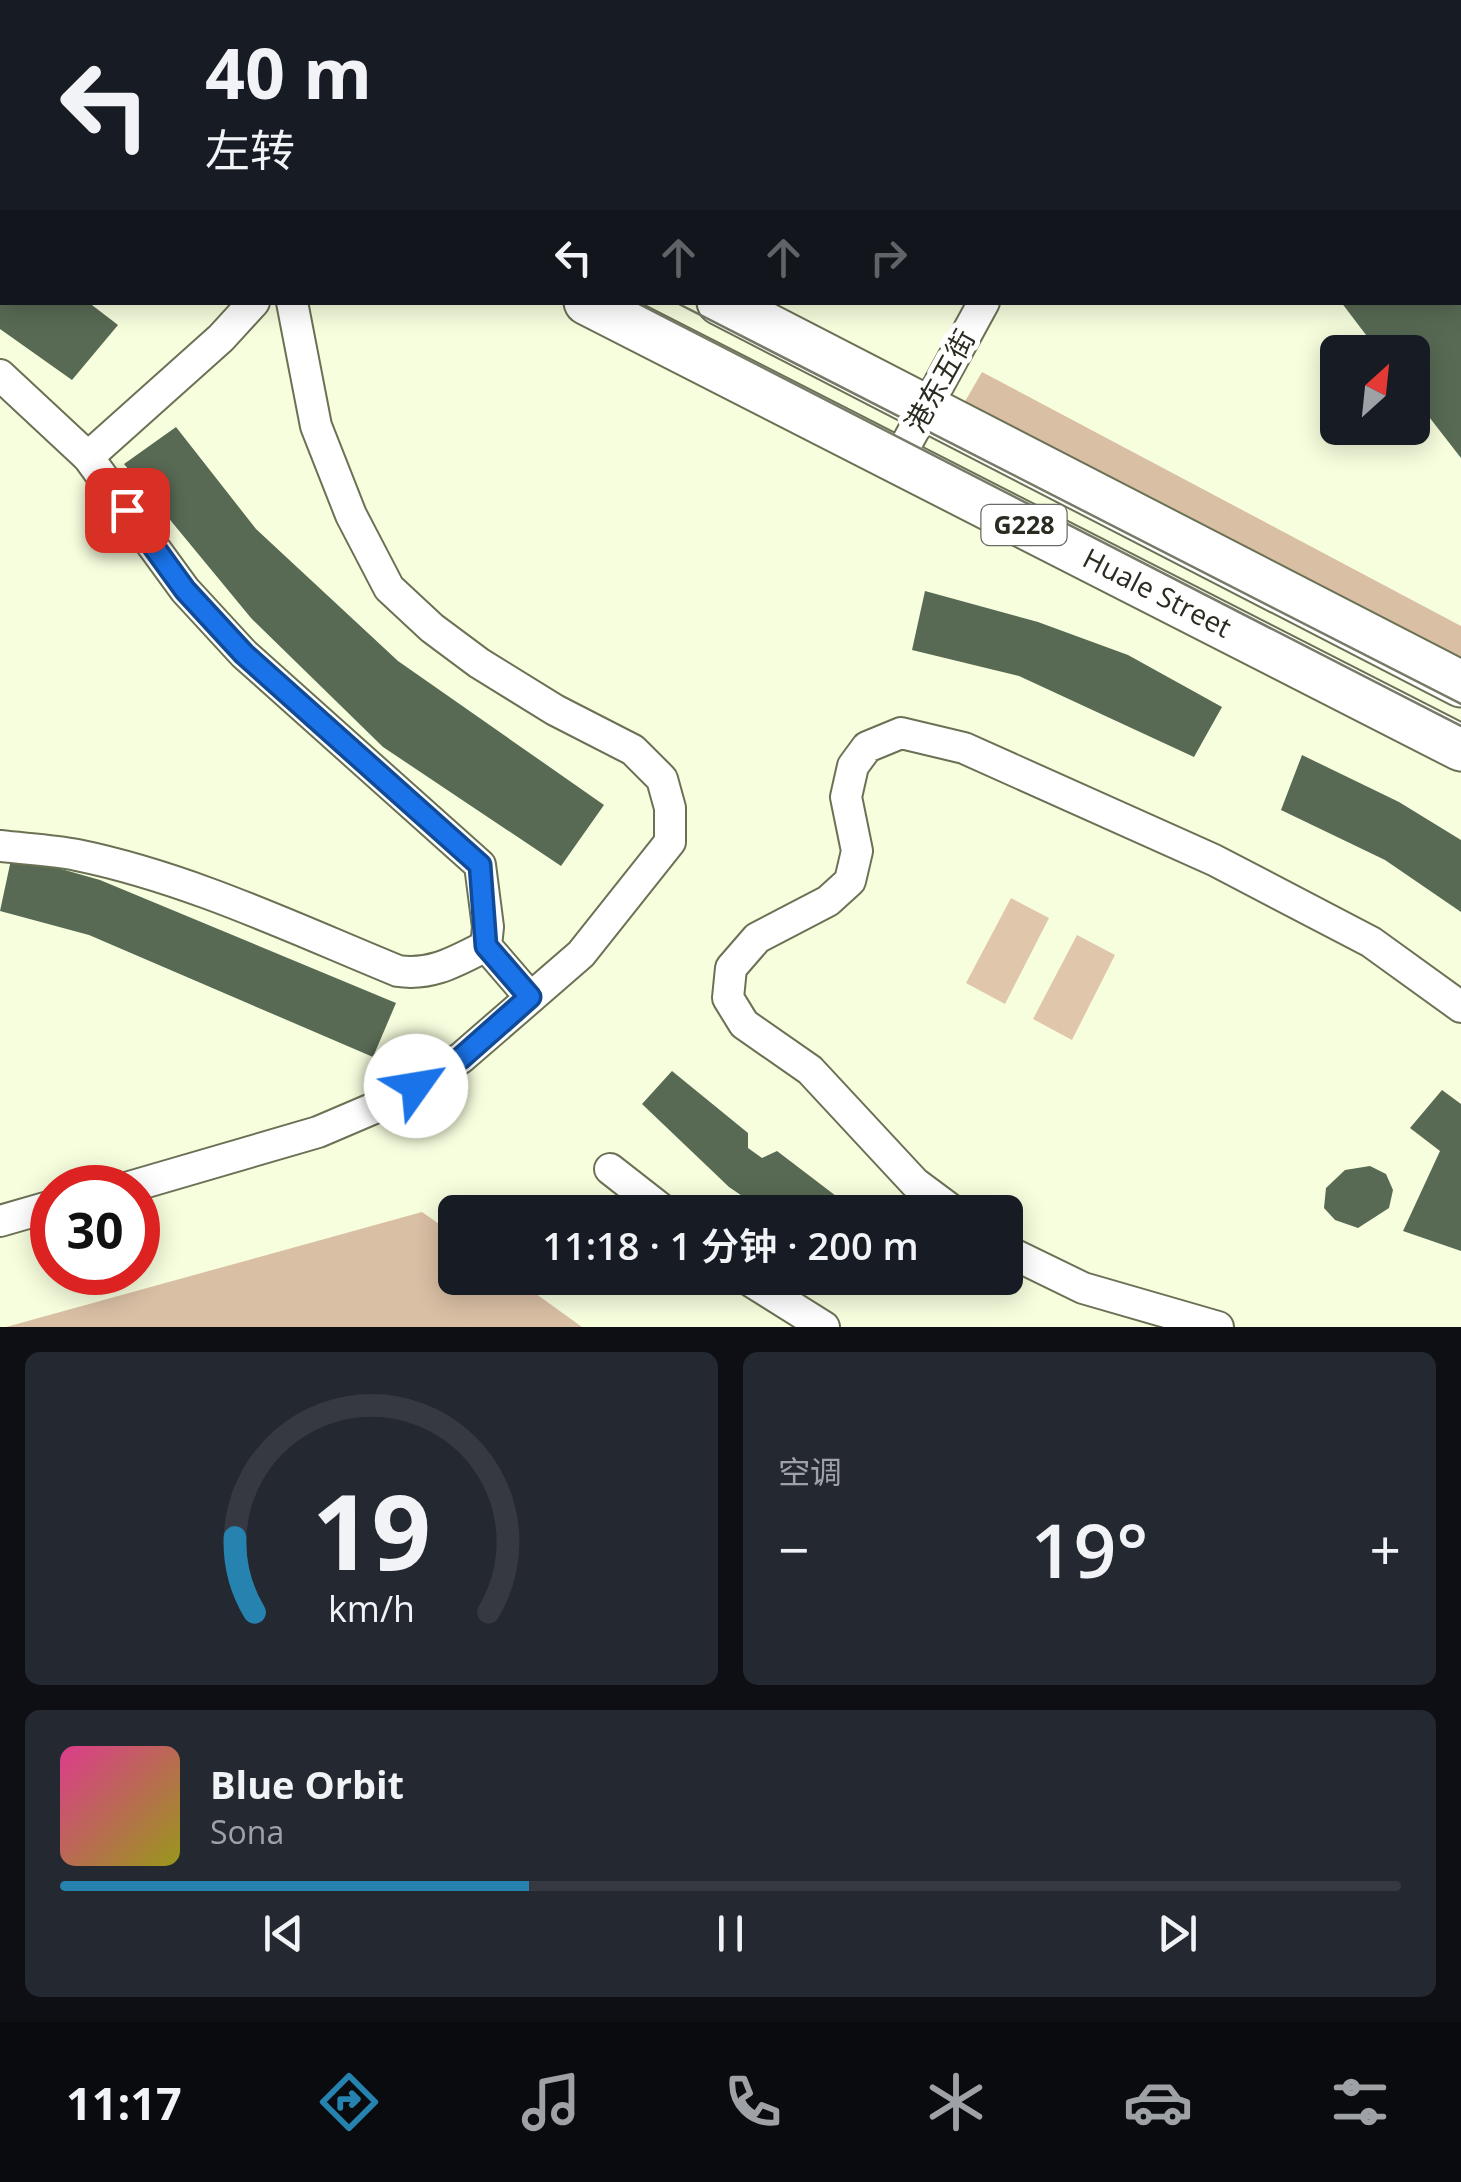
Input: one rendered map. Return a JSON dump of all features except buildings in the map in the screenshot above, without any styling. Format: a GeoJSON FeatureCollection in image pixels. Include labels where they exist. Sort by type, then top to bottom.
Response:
{"type":"FeatureCollection","features":[{"type":"Feature","properties":{"kind":"highway","name":"Huale Street"},"geometry":{"type":"LineString","coordinates":[[593,305],[1461,748]]}},
{"type":"Feature","properties":{"kind":"highway","name":"Huale Street"},"geometry":{"type":"LineString","coordinates":[[726,305],[1461,684]]}},
{"type":"Feature","properties":{"kind":"street"},"geometry":{"type":"LineString","coordinates":[[88,457],[221,338],[251,305]]}},
{"type":"Feature","properties":{"kind":"street"},"geometry":{"type":"LineString","coordinates":[[160,1178],[318,1132],[393,1100],[461,1058],[581,954],[670,842],[670,808],[662,779],[633,750],[554,710],[479,663],[432,628],[389,588],[350,515],[316,426],[293,305]]}},
{"type":"Feature","properties":{"kind":"street","name":"港东五街"},"geometry":{"type":"LineString","coordinates":[[898,461],[982,305]]}},
{"type":"Feature","properties":{"kind":"street"},"geometry":{"type":"LineString","coordinates":[[0,375],[88,457],[185,590],[244,654],[480,865],[486,946],[530,997]]}},
{"type":"Feature","properties":{"kind":"street"},"geometry":{"type":"LineString","coordinates":[[931,1195],[916,1184],[810,1070],[744,1024],[728,998],[732,968],[757,938],[828,901],[850,882],[857,852],[846,797],[853,766],[868,746],[901,734],[964,748],[1231,869],[1371,942],[1461,1007]]}},
{"type":"Feature","properties":{"kind":"street"},"geometry":{"type":"LineString","coordinates":[[0,846],[76,855],[143,873],[230,901],[398,971],[420,974],[444,968],[486,946]]}},
{"type":"Feature","properties":{"kind":"street"},"geometry":{"type":"LineString","coordinates":[[610,1169],[643,1195]]}},
{"type":"Feature","properties":{"kind":"street"},"geometry":{"type":"LineString","coordinates":[[0,1221],[30,1212]]}},
{"type":"Feature","properties":{"kind":"street"},"geometry":{"type":"LineString","coordinates":[[1023,1259],[1083,1288],[1218,1327]]}},
{"type":"Feature","properties":{"kind":"street"},"geometry":{"type":"LineString","coordinates":[[773,1295],[824,1327]]}},
{"type":"Feature","properties":{"kind":"shaded area"},"geometry":{"type":"Polygon","coordinates":[[[982,372],[1461,626],[1461,658],[963,405],[982,372]]]}},
{"type":"Feature","properties":{"kind":"shaded area"},"geometry":{"type":"Polygon","coordinates":[[[1011,898],[1049,918],[1005,1004],[966,983],[1011,898]]]}},
{"type":"Feature","properties":{"kind":"shaded area"},"geometry":{"type":"Polygon","coordinates":[[[1077,935],[1115,955],[1072,1040],[1033,1019],[1077,935]]]}},
{"type":"Feature","properties":{"kind":"shaded area"},"geometry":{"type":"Polygon","coordinates":[[[422,1212],[438,1223],[438,1295],[538,1295],[582,1327],[6,1327],[122,1295],[160,1295],[160,1284],[422,1212]]]}},
{"type":"Feature","properties":{"kind":"tram line"},"geometry":{"type":"LineString","coordinates":[[641,305],[1461,726]]}},
{"type":"Feature","properties":{"kind":"tram line"},"geometry":{"type":"LineString","coordinates":[[681,305],[1461,704]]}},
{"type":"Feature","properties":{"kind":"route"},"geometry":{"type":"LineString","coordinates":[[127,510],[185,590],[244,654],[480,865],[488,927],[486,946],[530,997],[461,1058],[416,1086]]}}]}
